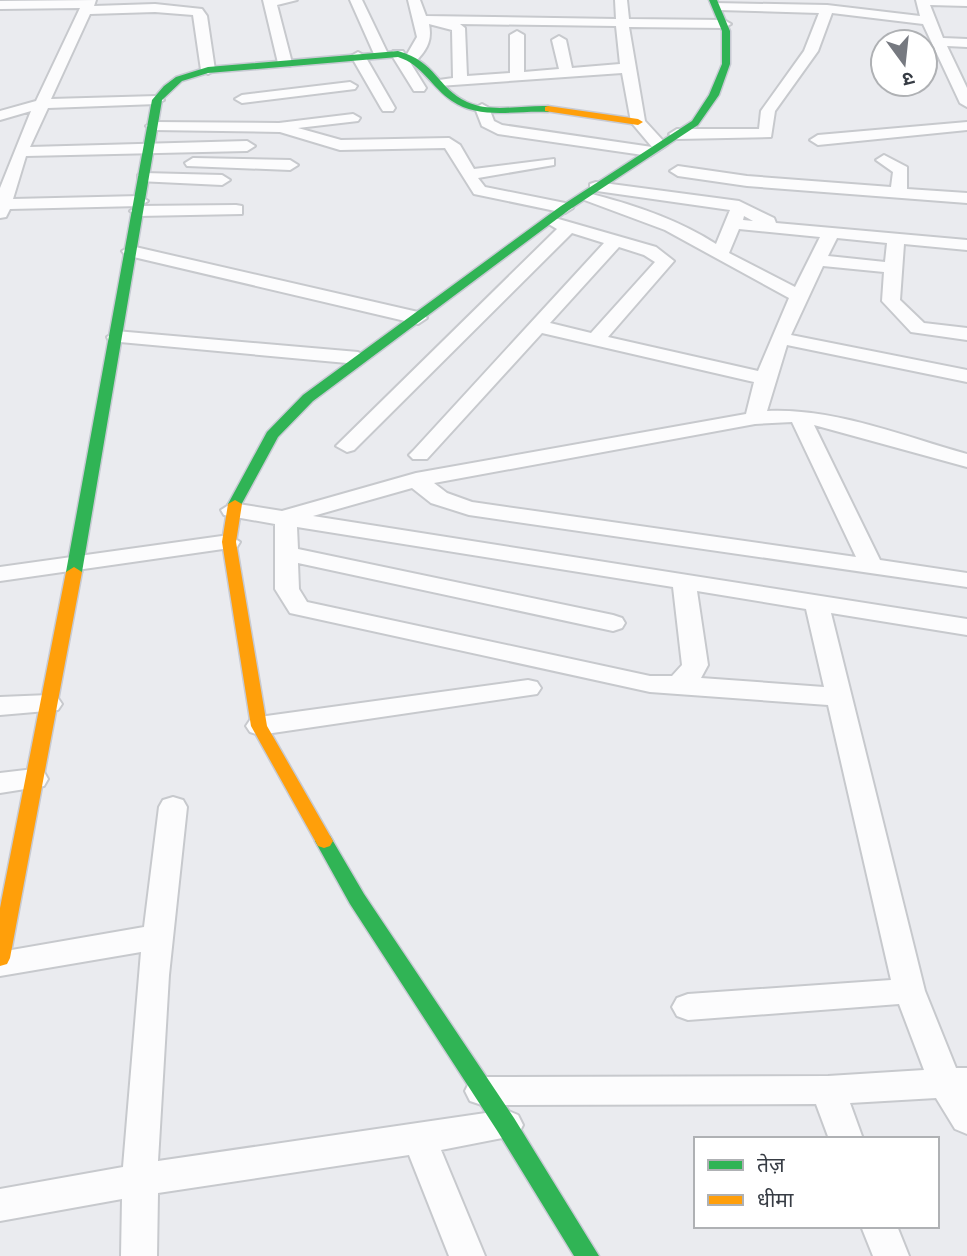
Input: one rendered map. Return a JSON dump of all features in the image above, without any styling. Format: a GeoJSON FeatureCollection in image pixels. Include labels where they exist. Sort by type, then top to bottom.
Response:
{"type":"FeatureCollection","features":[{"type":"Feature","properties":{"kind":"street"},"geometry":{"type":"LineString","coordinates":[[291,0],[269,1],[291,62],[316,90]]}},
{"type":"Feature","properties":{"kind":"street"},"geometry":{"type":"LineString","coordinates":[[356,0],[381,54]]}},
{"type":"Feature","properties":{"kind":"street"},"geometry":{"type":"LineString","coordinates":[[621,0],[628,68],[638,122],[654,148]]}},
{"type":"Feature","properties":{"kind":"street"},"geometry":{"type":"LineString","coordinates":[[931,28],[922,0],[967,2]]}},
{"type":"Feature","properties":{"kind":"street"},"geometry":{"type":"LineString","coordinates":[[414,1],[428,20],[458,28],[447,49],[460,81]]}},
{"type":"Feature","properties":{"kind":"street"},"geometry":{"type":"LineString","coordinates":[[587,1256],[506,1125],[357,899],[258,726],[229,541],[232,510],[272,435],[308,398],[358,358],[704,113],[722,79],[730,45],[716,3],[827,9],[928,21]]}},
{"type":"Feature","properties":{"kind":"street"},"geometry":{"type":"LineString","coordinates":[[88,4],[20,152],[2,208],[139,206],[236,210]]}},
{"type":"Feature","properties":{"kind":"street"},"geometry":{"type":"LineString","coordinates":[[0,5],[88,4],[185,10],[201,16],[208,70]]}},
{"type":"Feature","properties":{"kind":"street"},"geometry":{"type":"LineString","coordinates":[[677,134],[766,134],[768,111],[811,51],[827,9]]}},
{"type":"Feature","properties":{"kind":"street"},"geometry":{"type":"LineString","coordinates":[[428,20],[469,15],[623,23],[724,24]]}},
{"type":"Feature","properties":{"kind":"street"},"geometry":{"type":"LineString","coordinates":[[406,55],[423,47],[428,20]]}},
{"type":"Feature","properties":{"kind":"street"},"geometry":{"type":"LineString","coordinates":[[517,34],[517,76]]}},
{"type":"Feature","properties":{"kind":"street"},"geometry":{"type":"LineString","coordinates":[[559,40],[566,71]]}},
{"type":"Feature","properties":{"kind":"street"},"geometry":{"type":"LineString","coordinates":[[939,42],[967,43]]}},
{"type":"Feature","properties":{"kind":"street"},"geometry":{"type":"LineString","coordinates":[[939,46],[967,103]]}},
{"type":"Feature","properties":{"kind":"street"},"geometry":{"type":"LineString","coordinates":[[0,958],[76,562],[157,100],[169,80],[208,70],[381,54],[406,55],[447,49]]}},
{"type":"Feature","properties":{"kind":"street"},"geometry":{"type":"LineString","coordinates":[[406,55],[443,83],[462,104],[482,108],[534,108],[638,122]]}},
{"type":"Feature","properties":{"kind":"street"},"geometry":{"type":"LineString","coordinates":[[406,55],[419,88]]}},
{"type":"Feature","properties":{"kind":"street"},"geometry":{"type":"LineString","coordinates":[[358,56],[387,108]]}},
{"type":"Feature","properties":{"kind":"street"},"geometry":{"type":"LineString","coordinates":[[252,67],[265,96]]}},
{"type":"Feature","properties":{"kind":"street"},"geometry":{"type":"LineString","coordinates":[[443,83],[628,68]]}},
{"type":"Feature","properties":{"kind":"street"},"geometry":{"type":"LineString","coordinates":[[242,99],[350,86]]}},
{"type":"Feature","properties":{"kind":"street"},"geometry":{"type":"LineString","coordinates":[[0,116],[41,104],[157,100]]}},
{"type":"Feature","properties":{"kind":"street"},"geometry":{"type":"LineString","coordinates":[[482,108],[487,123],[498,129],[654,148]]}},
{"type":"Feature","properties":{"kind":"street"},"geometry":{"type":"LineString","coordinates":[[263,127],[352,116],[365,145]]}},
{"type":"Feature","properties":{"kind":"street"},"geometry":{"type":"LineString","coordinates":[[153,126],[281,128],[327,143],[449,143],[462,155],[473,184],[480,191],[650,251],[665,261],[596,338]]}},
{"type":"Feature","properties":{"kind":"street"},"geometry":{"type":"LineString","coordinates":[[818,141],[967,126]]}},
{"type":"Feature","properties":{"kind":"street"},"geometry":{"type":"LineString","coordinates":[[146,163],[247,146]]}},
{"type":"Feature","properties":{"kind":"street"},"geometry":{"type":"LineString","coordinates":[[20,152],[91,150],[146,163],[257,181]]}},
{"type":"Feature","properties":{"kind":"street"},"geometry":{"type":"LineString","coordinates":[[82,173],[91,150]]}},
{"type":"Feature","properties":{"kind":"street"},"geometry":{"type":"LineString","coordinates":[[884,160],[901,170],[899,191]]}},
{"type":"Feature","properties":{"kind":"street"},"geometry":{"type":"LineString","coordinates":[[470,174],[548,162]]}},
{"type":"Feature","properties":{"kind":"street"},"geometry":{"type":"LineString","coordinates":[[146,163],[290,165]]}},
{"type":"Feature","properties":{"kind":"street"},"geometry":{"type":"LineString","coordinates":[[678,171],[747,181],[967,198]]}},
{"type":"Feature","properties":{"kind":"street"},"geometry":{"type":"LineString","coordinates":[[720,256],[737,215],[747,181]]}},
{"type":"Feature","properties":{"kind":"street"},"geometry":{"type":"LineString","coordinates":[[590,192],[737,215],[777,227],[967,245]]}},
{"type":"Feature","properties":{"kind":"street"},"geometry":{"type":"LineString","coordinates":[[590,192],[687,232],[720,256],[799,296]]}},
{"type":"Feature","properties":{"kind":"street"},"geometry":{"type":"LineString","coordinates":[[347,446],[559,217]]}},
{"type":"Feature","properties":{"kind":"street"},"geometry":{"type":"LineString","coordinates":[[755,418],[763,378],[799,296],[832,231]]}},
{"type":"Feature","properties":{"kind":"street"},"geometry":{"type":"LineString","coordinates":[[896,237],[891,301],[918,328],[967,334]]}},
{"type":"Feature","properties":{"kind":"street"},"geometry":{"type":"LineString","coordinates":[[420,455],[615,240]]}},
{"type":"Feature","properties":{"kind":"street"},"geometry":{"type":"LineString","coordinates":[[131,251],[418,318]]}},
{"type":"Feature","properties":{"kind":"street"},"geometry":{"type":"LineString","coordinates":[[817,260],[894,268]]}},
{"type":"Feature","properties":{"kind":"street"},"geometry":{"type":"LineString","coordinates":[[537,326],[763,378]]}},
{"type":"Feature","properties":{"kind":"street"},"geometry":{"type":"LineString","coordinates":[[116,337],[358,358]]}},
{"type":"Feature","properties":{"kind":"street"},"geometry":{"type":"LineString","coordinates":[[780,338],[967,376]]}},
{"type":"Feature","properties":{"kind":"street"},"geometry":{"type":"LineString","coordinates":[[286,517],[416,480],[755,418],[799,416],[832,422],[967,461]]}},
{"type":"Feature","properties":{"kind":"street"},"geometry":{"type":"LineString","coordinates":[[799,416],[872,566]]}},
{"type":"Feature","properties":{"kind":"street"},"geometry":{"type":"LineString","coordinates":[[416,480],[439,498],[469,508],[967,580]]}},
{"type":"Feature","properties":{"kind":"street"},"geometry":{"type":"LineString","coordinates":[[232,510],[967,627]]}},
{"type":"Feature","properties":{"kind":"street"},"geometry":{"type":"LineString","coordinates":[[286,517],[286,589],[299,608],[509,656],[650,684],[839,697]]}},
{"type":"Feature","properties":{"kind":"street"},"geometry":{"type":"LineString","coordinates":[[0,574],[229,541]]}},
{"type":"Feature","properties":{"kind":"street"},"geometry":{"type":"LineString","coordinates":[[286,553],[613,623]]}},
{"type":"Feature","properties":{"kind":"street"},"geometry":{"type":"LineString","coordinates":[[674,684],[692,675],[695,665],[684,582]]}},
{"type":"Feature","properties":{"kind":"street"},"geometry":{"type":"LineString","coordinates":[[817,603],[909,991],[957,1084],[967,1119]]}},
{"type":"Feature","properties":{"kind":"street"},"geometry":{"type":"LineString","coordinates":[[258,726],[528,688]]}},
{"type":"Feature","properties":{"kind":"street"},"geometry":{"type":"LineString","coordinates":[[0,706],[49,704]]}},
{"type":"Feature","properties":{"kind":"street"},"geometry":{"type":"LineString","coordinates":[[0,783],[34,779]]}},
{"type":"Feature","properties":{"kind":"street"},"geometry":{"type":"LineString","coordinates":[[139,1256],[139,1180],[157,937],[173,807]]}},
{"type":"Feature","properties":{"kind":"street"},"geometry":{"type":"LineString","coordinates":[[0,964],[157,937]]}},
{"type":"Feature","properties":{"kind":"street"},"geometry":{"type":"LineString","coordinates":[[688,1007],[909,991]]}},
{"type":"Feature","properties":{"kind":"street"},"geometry":{"type":"LineString","coordinates":[[482,1091],[828,1090],[957,1084]]}},
{"type":"Feature","properties":{"kind":"street"},"geometry":{"type":"LineString","coordinates":[[828,1090],[845,1137]]}},
{"type":"Feature","properties":{"kind":"street"},"geometry":{"type":"LineString","coordinates":[[0,1205],[139,1180],[506,1125]]}},
{"type":"Feature","properties":{"kind":"street"},"geometry":{"type":"LineString","coordinates":[[419,1139],[467,1256]]}},
{"type":"Feature","properties":{"kind":"street"},"geometry":{"type":"LineString","coordinates":[[880,1228],[891,1256]]}},
{"type":"Feature","properties":{"kind":"traffic: fast"},"geometry":{"type":"LineString","coordinates":[[235,504],[272,435],[308,398],[565,208],[695,123],[714,95],[726,64],[726,31],[713,0]]}},
{"type":"Feature","properties":{"kind":"traffic: fast"},"geometry":{"type":"LineString","coordinates":[[74,572],[157,100],[167,88],[185,76],[208,70],[398,54],[418,62],[448,93],[466,105],[488,110],[548,109]]}},
{"type":"Feature","properties":{"kind":"traffic: fast"},"geometry":{"type":"LineString","coordinates":[[324,841],[357,899],[506,1125],[587,1256]]}},
{"type":"Feature","properties":{"kind":"traffic: slow"},"geometry":{"type":"LineString","coordinates":[[548,109],[638,122]]}},
{"type":"Feature","properties":{"kind":"traffic: slow"},"geometry":{"type":"LineString","coordinates":[[235,504],[229,542],[259,726],[324,841]]}},
{"type":"Feature","properties":{"kind":"traffic: slow"},"geometry":{"type":"LineString","coordinates":[[0,958],[74,572]]}}]}
